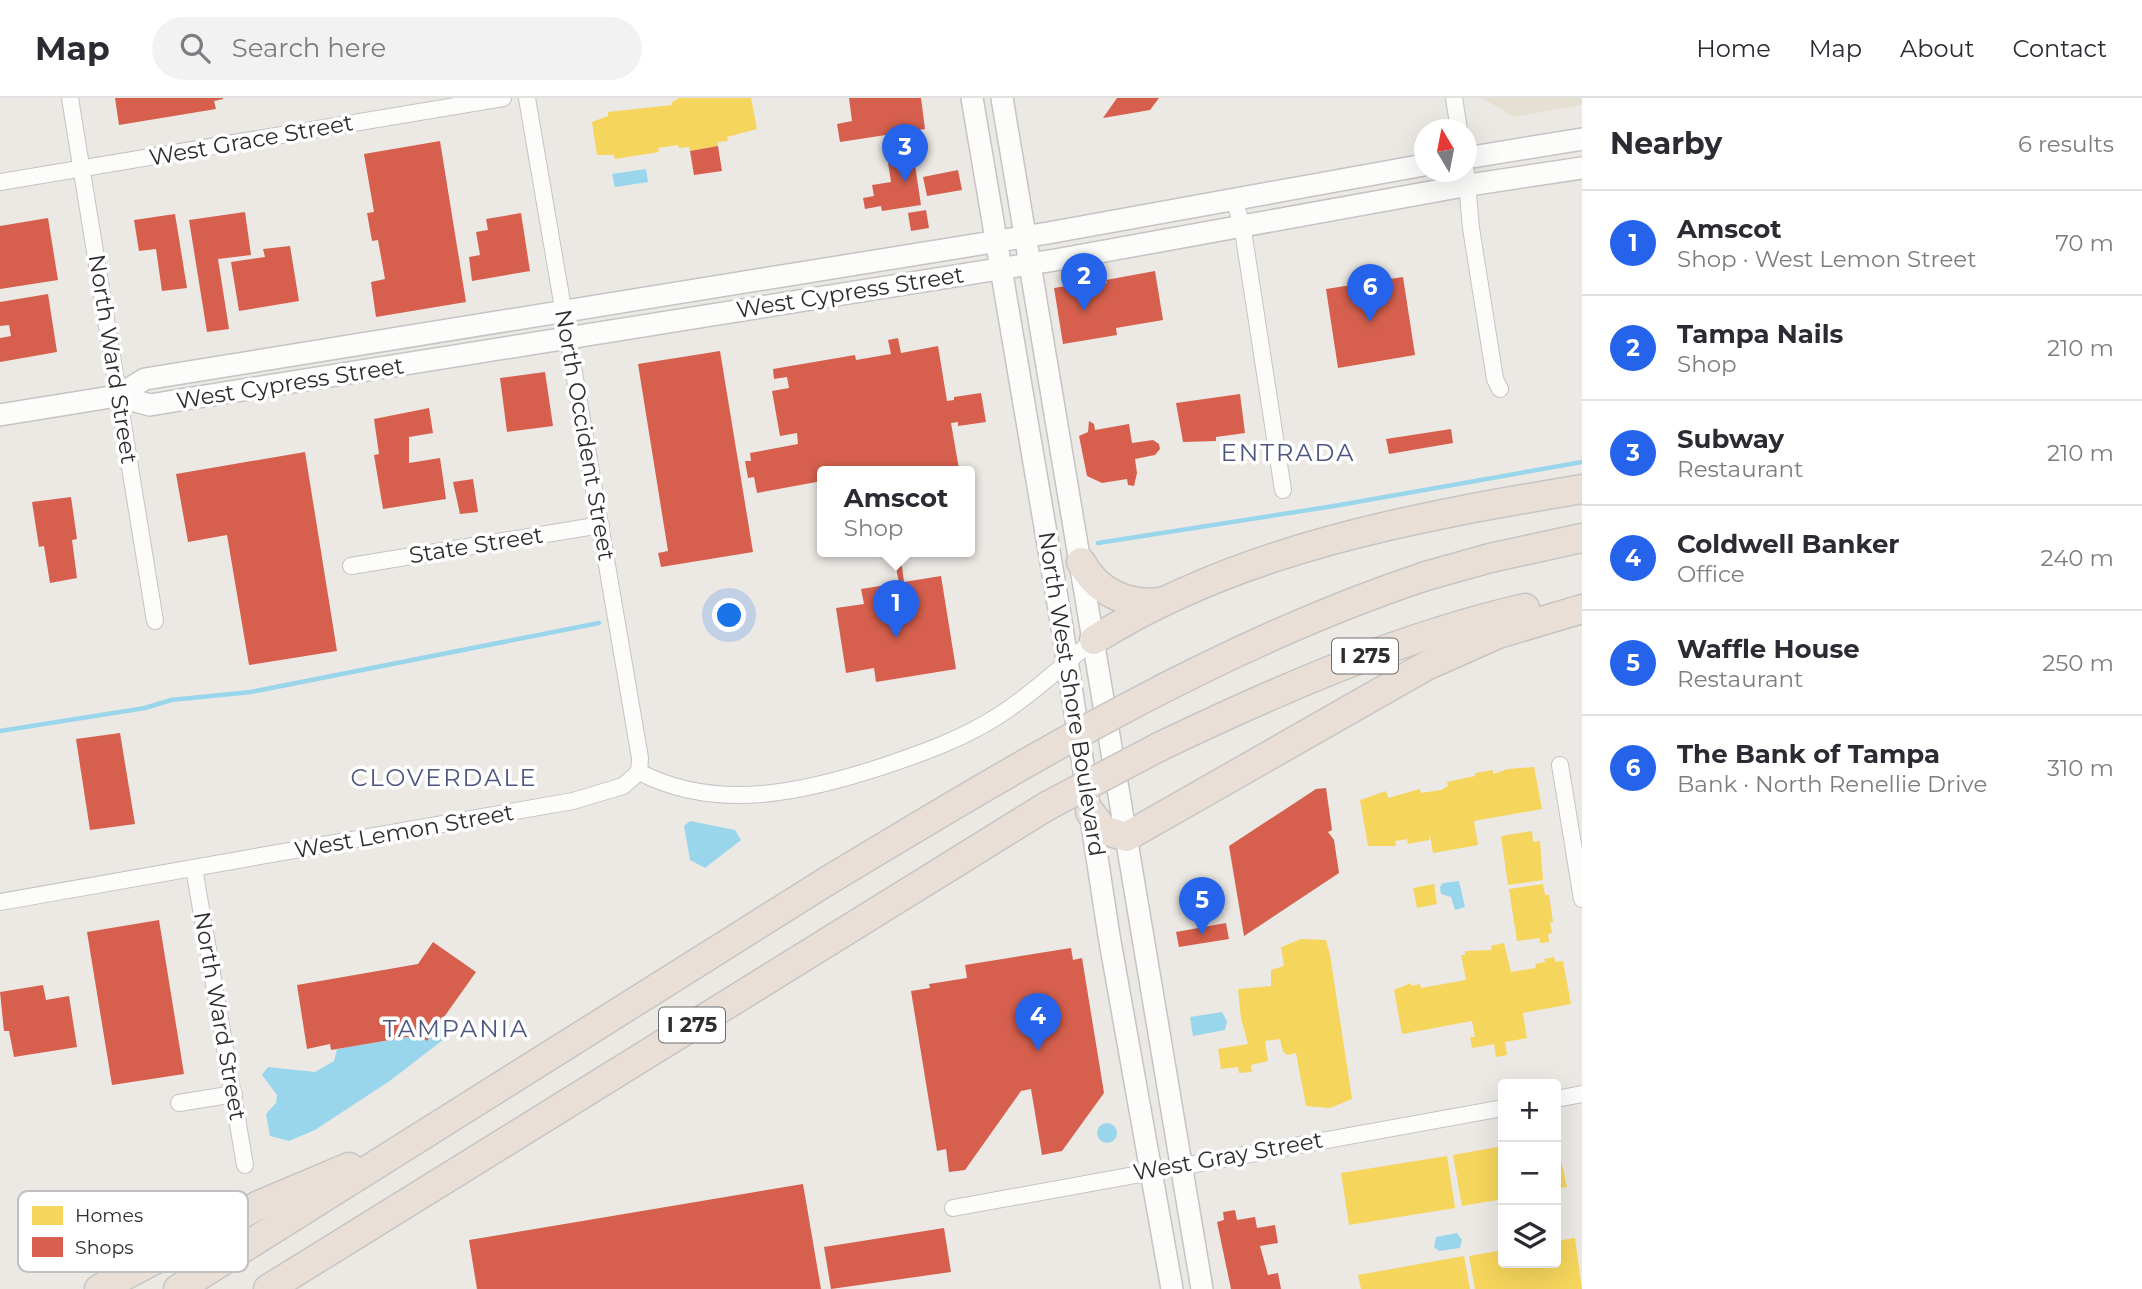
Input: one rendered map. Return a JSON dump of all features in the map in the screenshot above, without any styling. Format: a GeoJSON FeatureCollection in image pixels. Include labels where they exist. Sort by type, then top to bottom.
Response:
{"type":"FeatureCollection","features":[{"type":"Feature","properties":{"kind":"highway"},"geometry":{"type":"LineString","coordinates":[[1094,640],[1163,602],[1263,561],[1368,530],[1469,508],[1582,489]]}},
{"type":"Feature","properties":{"kind":"highway","name":"I 275"},"geometry":{"type":"LineString","coordinates":[[248,1245],[824,883],[1042,755],[1191,676],[1307,620],[1426,576],[1489,558],[1582,538]]}},
{"type":"Feature","properties":{"kind":"highway"},"geometry":{"type":"LineString","coordinates":[[1081,562],[1093,580],[1111,594],[1139,602],[1163,602]]}},
{"type":"Feature","properties":{"kind":"highway","name":"I 275"},"geometry":{"type":"LineString","coordinates":[[268,1289],[1047,806],[1159,747],[1299,682],[1382,650],[1480,618],[1582,596]]}},
{"type":"Feature","properties":{"kind":"highway"},"geometry":{"type":"LineString","coordinates":[[1090,812],[1104,830],[1126,837],[1426,666],[1498,634],[1582,609]]}},
{"type":"Feature","properties":{"kind":"highway"},"geometry":{"type":"LineString","coordinates":[[248,1211],[376,1156],[440,1124]]}},
{"type":"Feature","properties":{"kind":"highway"},"geometry":{"type":"LineString","coordinates":[[99,1289],[131,1272]]}},
{"type":"Feature","properties":{"kind":"highway","name":"I 275"},"geometry":{"type":"LineString","coordinates":[[178,1289],[205,1272]]}},
{"type":"Feature","properties":{"kind":"street","name":"North Ward Street"},"geometry":{"type":"LineString","coordinates":[[70,98],[155,621]]}},
{"type":"Feature","properties":{"kind":"street","name":"West Grace Street"},"geometry":{"type":"LineString","coordinates":[[0,181],[503,98]]}},
{"type":"Feature","properties":{"kind":"street","name":"North Occident Street"},"geometry":{"type":"LineString","coordinates":[[527,98],[640,758],[639,772]]}},
{"type":"Feature","properties":{"kind":"street","name":"North West Shore Boulevard"},"geometry":{"type":"LineString","coordinates":[[972,98],[1171,1289]]}},
{"type":"Feature","properties":{"kind":"street","name":"North West Shore Boulevard"},"geometry":{"type":"LineString","coordinates":[[1002,98],[1202,1289]]}},
{"type":"Feature","properties":{"kind":"street"},"geometry":{"type":"LineString","coordinates":[[1454,98],[1457,119]]}},
{"type":"Feature","properties":{"kind":"street"},"geometry":{"type":"LineString","coordinates":[[1477,156],[1582,139]]}},
{"type":"Feature","properties":{"kind":"street","name":"West Cypress Street"},"geometry":{"type":"LineString","coordinates":[[0,415],[117,396],[145,379],[1145,217],[1233,198],[1414,167]]}},
{"type":"Feature","properties":{"kind":"street","name":"West Cypress Street"},"geometry":{"type":"LineString","coordinates":[[1477,177],[1582,168]]}},
{"type":"Feature","properties":{"kind":"street","name":"West Cypress Street"},"geometry":{"type":"LineString","coordinates":[[117,396],[150,405],[800,301],[1163,242],[1448,182]]}},
{"type":"Feature","properties":{"kind":"street"},"geometry":{"type":"LineString","coordinates":[[1468,182],[1471,228],[1495,379],[1500,389]]}},
{"type":"Feature","properties":{"kind":"street"},"geometry":{"type":"LineString","coordinates":[[1233,198],[1242,224],[1283,490]]}},
{"type":"Feature","properties":{"kind":"street"},"geometry":{"type":"LineString","coordinates":[[796,274],[800,301]]}},
{"type":"Feature","properties":{"kind":"street","name":"State Street"},"geometry":{"type":"LineString","coordinates":[[351,566],[601,525]]}},
{"type":"Feature","properties":{"kind":"street"},"geometry":{"type":"LineString","coordinates":[[639,772],[678,788],[709,793],[742,796],[808,789],[917,755],[969,733],[1018,702],[1094,640]]}},
{"type":"Feature","properties":{"kind":"street"},"geometry":{"type":"LineString","coordinates":[[1560,765],[1582,899]]}},
{"type":"Feature","properties":{"kind":"street","name":"West Lemon Street"},"geometry":{"type":"LineString","coordinates":[[0,902],[573,801],[623,786],[639,772]]}},
{"type":"Feature","properties":{"kind":"street","name":"North Ward Street"},"geometry":{"type":"LineString","coordinates":[[194,868],[246,1165]]}},
{"type":"Feature","properties":{"kind":"street"},"geometry":{"type":"LineString","coordinates":[[179,1103],[234,1094]]}},
{"type":"Feature","properties":{"kind":"street"},"geometry":{"type":"LineString","coordinates":[[1561,1098],[1582,1094]]}},
{"type":"Feature","properties":{"kind":"street","name":"West Gray Street"},"geometry":{"type":"LineString","coordinates":[[953,1208],[1152,1169],[1498,1109]]}},
{"type":"Feature","properties":{"kind":"shaded area"},"geometry":{"type":"Polygon","coordinates":[[[1482,98],[1582,98],[1582,105],[1514,117],[1482,98]]]}},
{"type":"Feature","properties":{"kind":"water"},"geometry":{"type":"Polygon","coordinates":[[[646,169],[648,182],[615,187],[612,174],[646,169]]]}},
{"type":"Feature","properties":{"kind":"water"},"geometry":{"type":"Polygon","coordinates":[[[690,821],[735,830],[741,840],[705,868],[690,860],[684,826],[690,821]]]}},
{"type":"Feature","properties":{"kind":"water"},"geometry":{"type":"Polygon","coordinates":[[[1459,881],[1465,907],[1455,910],[1451,897],[1441,894],[1440,887],[1443,883],[1459,881]]]}},
{"type":"Feature","properties":{"kind":"water"},"geometry":{"type":"Polygon","coordinates":[[[1222,1012],[1227,1021],[1225,1030],[1193,1036],[1190,1017],[1222,1012]]]}},
{"type":"Feature","properties":{"kind":"water"},"geometry":{"type":"Polygon","coordinates":[[[441,1021],[453,1026],[448,1036],[391,1080],[315,1130],[289,1141],[270,1136],[266,1114],[276,1103],[277,1095],[262,1075],[268,1067],[315,1072],[334,1061],[337,1049],[419,1035],[427,1041],[441,1021]]]}},
{"type":"Feature","properties":{"kind":"water"},"geometry":{"type":"Polygon","coordinates":[[[1103,1123],[1111,1123],[1117,1133],[1111,1143],[1103,1143],[1097,1137],[1097,1129],[1103,1123]]]}},
{"type":"Feature","properties":{"kind":"water"},"geometry":{"type":"Polygon","coordinates":[[[1457,1233],[1462,1240],[1460,1248],[1439,1251],[1434,1247],[1436,1237],[1457,1233]]]}},
{"type":"Feature","properties":{"kind":"building: Homes"},"geometry":{"type":"Polygon","coordinates":[[[679,98],[751,98],[757,129],[727,137],[728,141],[718,142],[718,146],[690,151],[689,147],[679,148],[678,145],[658,148],[659,152],[615,159],[614,155],[597,155],[592,122],[608,116],[608,112],[672,105],[672,102],[679,98]]]}},
{"type":"Feature","properties":{"kind":"building: Homes"},"geometry":{"type":"Polygon","coordinates":[[[1534,767],[1542,809],[1474,821],[1478,845],[1433,853],[1430,835],[1429,840],[1408,844],[1407,839],[1395,841],[1396,846],[1368,846],[1360,800],[1386,791],[1388,798],[1420,789],[1421,793],[1441,790],[1448,786],[1447,782],[1475,776],[1475,773],[1493,770],[1493,774],[1508,769],[1534,767]]]}},
{"type":"Feature","properties":{"kind":"building: Homes"},"geometry":{"type":"Polygon","coordinates":[[[1532,831],[1533,842],[1540,841],[1543,880],[1508,885],[1501,836],[1532,831]]]}},
{"type":"Feature","properties":{"kind":"building: Homes"},"geometry":{"type":"Polygon","coordinates":[[[1434,884],[1437,904],[1417,908],[1413,888],[1434,884]]]}},
{"type":"Feature","properties":{"kind":"building: Homes"},"geometry":{"type":"Polygon","coordinates":[[[1543,884],[1545,895],[1549,895],[1553,922],[1550,923],[1552,933],[1548,934],[1549,942],[1540,943],[1540,938],[1517,941],[1509,889],[1543,884]]]}},
{"type":"Feature","properties":{"kind":"building: Homes"},"geometry":{"type":"Polygon","coordinates":[[[1301,939],[1326,940],[1330,955],[1352,1099],[1330,1108],[1306,1106],[1296,1053],[1287,1055],[1280,1039],[1265,1041],[1268,1061],[1251,1065],[1252,1072],[1239,1073],[1238,1067],[1221,1069],[1218,1049],[1248,1044],[1241,1018],[1238,989],[1271,986],[1271,970],[1284,966],[1281,947],[1301,939]]]}},
{"type":"Feature","properties":{"kind":"building: Homes"},"geometry":{"type":"Polygon","coordinates":[[[1504,943],[1511,972],[1536,968],[1535,964],[1545,962],[1544,959],[1554,957],[1555,962],[1563,961],[1571,1004],[1523,1013],[1527,1038],[1505,1042],[1507,1055],[1496,1057],[1494,1044],[1472,1048],[1470,1037],[1475,1037],[1472,1021],[1402,1034],[1394,990],[1411,983],[1411,986],[1420,984],[1421,988],[1466,980],[1461,955],[1465,955],[1465,951],[1492,950],[1491,946],[1504,943]]]}},
{"type":"Feature","properties":{"kind":"building: Homes"},"geometry":{"type":"Polygon","coordinates":[[[1498,1147],[1498,1200],[1462,1206],[1453,1155],[1498,1147]]]}},
{"type":"Feature","properties":{"kind":"building: Homes"},"geometry":{"type":"Polygon","coordinates":[[[1447,1156],[1455,1208],[1349,1225],[1341,1173],[1447,1156]]]}},
{"type":"Feature","properties":{"kind":"building: Homes"},"geometry":{"type":"Polygon","coordinates":[[[1561,1160],[1567,1187],[1561,1188],[1561,1160]]]}},
{"type":"Feature","properties":{"kind":"building: Homes"},"geometry":{"type":"Polygon","coordinates":[[[1575,1238],[1582,1289],[1475,1289],[1469,1256],[1498,1251],[1498,1268],[1561,1268],[1561,1240],[1575,1238]]]}},
{"type":"Feature","properties":{"kind":"building: Homes"},"geometry":{"type":"Polygon","coordinates":[[[1464,1256],[1470,1289],[1361,1289],[1358,1275],[1464,1256]]]}},
{"type":"Feature","properties":{"kind":"building: Shops"},"geometry":{"type":"Polygon","coordinates":[[[115,98],[223,99],[214,101],[216,109],[119,125],[115,98]]]}},
{"type":"Feature","properties":{"kind":"building: Shops"},"geometry":{"type":"Polygon","coordinates":[[[849,98],[921,98],[925,129],[840,142],[837,124],[852,121],[849,98]]]}},
{"type":"Feature","properties":{"kind":"building: Shops"},"geometry":{"type":"Polygon","coordinates":[[[1117,98],[1159,98],[1150,110],[1103,118],[1117,98]]]}},
{"type":"Feature","properties":{"kind":"building: Shops"},"geometry":{"type":"Polygon","coordinates":[[[440,141],[466,302],[376,317],[371,282],[385,279],[378,240],[372,241],[367,213],[374,212],[364,154],[440,141]]]}},
{"type":"Feature","properties":{"kind":"building: Shops"},"geometry":{"type":"Polygon","coordinates":[[[718,146],[722,171],[694,175],[690,151],[718,146]]]}},
{"type":"Feature","properties":{"kind":"building: Shops"},"geometry":{"type":"Polygon","coordinates":[[[913,152],[921,205],[882,211],[881,206],[865,209],[863,198],[874,196],[872,185],[891,182],[887,156],[913,152]]]}},
{"type":"Feature","properties":{"kind":"building: Shops"},"geometry":{"type":"Polygon","coordinates":[[[958,170],[962,190],[927,196],[923,177],[958,170]]]}},
{"type":"Feature","properties":{"kind":"building: Shops"},"geometry":{"type":"Polygon","coordinates":[[[926,210],[929,228],[911,231],[908,213],[926,210]]]}},
{"type":"Feature","properties":{"kind":"building: Shops"},"geometry":{"type":"Polygon","coordinates":[[[245,212],[251,255],[218,259],[229,329],[207,332],[189,220],[245,212]]]}},
{"type":"Feature","properties":{"kind":"building: Shops"},"geometry":{"type":"Polygon","coordinates":[[[521,213],[530,271],[472,281],[469,257],[480,255],[476,232],[488,230],[486,219],[521,213]]]}},
{"type":"Feature","properties":{"kind":"building: Shops"},"geometry":{"type":"Polygon","coordinates":[[[175,214],[187,288],[162,291],[156,249],[139,251],[134,220],[175,214]]]}},
{"type":"Feature","properties":{"kind":"building: Shops"},"geometry":{"type":"Polygon","coordinates":[[[48,218],[58,280],[0,289],[0,226],[48,218]]]}},
{"type":"Feature","properties":{"kind":"building: Shops"},"geometry":{"type":"Polygon","coordinates":[[[290,246],[299,301],[239,311],[231,262],[265,257],[263,249],[290,246]]]}},
{"type":"Feature","properties":{"kind":"building: Shops"},"geometry":{"type":"Polygon","coordinates":[[[1155,271],[1163,320],[1116,328],[1117,335],[1063,344],[1054,288],[1090,282],[1091,285],[1107,283],[1106,280],[1155,271]]]}},
{"type":"Feature","properties":{"kind":"building: Shops"},"geometry":{"type":"Polygon","coordinates":[[[1403,277],[1415,355],[1338,368],[1326,289],[1403,277]]]}},
{"type":"Feature","properties":{"kind":"building: Shops"},"geometry":{"type":"Polygon","coordinates":[[[48,294],[57,352],[0,362],[0,338],[11,336],[9,325],[0,326],[0,302],[48,294]]]}},
{"type":"Feature","properties":{"kind":"building: Shops"},"geometry":{"type":"Polygon","coordinates":[[[898,338],[901,353],[938,346],[947,401],[954,400],[954,397],[981,393],[986,422],[958,426],[958,422],[951,423],[958,466],[817,466],[817,482],[757,493],[754,477],[748,478],[745,461],[751,461],[750,453],[798,444],[797,433],[780,436],[772,391],[789,388],[787,377],[774,379],[773,369],[855,355],[856,360],[891,354],[888,340],[898,338]]]}},
{"type":"Feature","properties":{"kind":"building: Shops"},"geometry":{"type":"Polygon","coordinates":[[[720,351],[753,552],[661,567],[658,553],[668,551],[638,364],[720,351]]]}},
{"type":"Feature","properties":{"kind":"building: Shops"},"geometry":{"type":"Polygon","coordinates":[[[545,372],[553,426],[507,432],[500,378],[545,372]]]}},
{"type":"Feature","properties":{"kind":"building: Shops"},"geometry":{"type":"Polygon","coordinates":[[[1240,394],[1245,433],[1216,437],[1216,441],[1183,442],[1176,403],[1240,394]]]}},
{"type":"Feature","properties":{"kind":"building: Shops"},"geometry":{"type":"Polygon","coordinates":[[[429,408],[433,433],[409,437],[409,463],[440,458],[446,499],[383,509],[374,455],[379,454],[374,419],[429,408]]]}},
{"type":"Feature","properties":{"kind":"building: Shops"},"geometry":{"type":"Polygon","coordinates":[[[1089,421],[1094,424],[1095,430],[1129,424],[1132,443],[1153,440],[1159,444],[1160,449],[1155,455],[1135,459],[1137,473],[1134,486],[1128,485],[1127,479],[1102,483],[1087,476],[1079,436],[1088,432],[1089,421]]]}},
{"type":"Feature","properties":{"kind":"building: Shops"},"geometry":{"type":"Polygon","coordinates":[[[1451,429],[1453,443],[1389,454],[1386,439],[1451,429]]]}},
{"type":"Feature","properties":{"kind":"building: Shops"},"geometry":{"type":"Polygon","coordinates":[[[305,452],[337,651],[249,665],[227,535],[188,542],[176,474],[305,452]]]}},
{"type":"Feature","properties":{"kind":"building: Shops"},"geometry":{"type":"Polygon","coordinates":[[[473,479],[478,512],[460,514],[453,482],[473,479]]]}},
{"type":"Feature","properties":{"kind":"building: Shops"},"geometry":{"type":"Polygon","coordinates":[[[71,497],[77,539],[72,540],[77,578],[50,583],[44,546],[39,547],[32,502],[71,497]]]}},
{"type":"Feature","properties":{"kind":"building: Shops"},"geometry":{"type":"Polygon","coordinates":[[[894,557],[901,557],[904,582],[941,576],[956,669],[876,682],[874,668],[846,673],[836,608],[864,604],[861,589],[899,583],[894,557]]]}},
{"type":"Feature","properties":{"kind":"building: Shops"},"geometry":{"type":"Polygon","coordinates":[[[120,733],[135,824],[90,830],[76,739],[120,733]]]}},
{"type":"Feature","properties":{"kind":"building: Shops"},"geometry":{"type":"Polygon","coordinates":[[[1326,788],[1332,830],[1328,832],[1334,840],[1339,873],[1244,936],[1229,846],[1316,789],[1326,788]]]}},
{"type":"Feature","properties":{"kind":"building: Shops"},"geometry":{"type":"Polygon","coordinates":[[[159,920],[184,1074],[112,1085],[87,932],[159,920]]]}},
{"type":"Feature","properties":{"kind":"building: Shops"},"geometry":{"type":"Polygon","coordinates":[[[1226,923],[1229,939],[1179,947],[1176,932],[1226,923]]]}},
{"type":"Feature","properties":{"kind":"building: Shops"},"geometry":{"type":"Polygon","coordinates":[[[433,942],[476,972],[427,1041],[419,1035],[331,1050],[330,1044],[307,1049],[297,985],[418,964],[433,942]]]}},
{"type":"Feature","properties":{"kind":"building: Shops"},"geometry":{"type":"Polygon","coordinates":[[[1071,948],[1073,960],[1082,958],[1104,1093],[1062,1151],[1042,1155],[1031,1089],[1021,1091],[965,1170],[949,1172],[946,1149],[937,1151],[911,991],[930,988],[929,984],[967,978],[965,965],[1071,948]]]}},
{"type":"Feature","properties":{"kind":"building: Shops"},"geometry":{"type":"Polygon","coordinates":[[[43,985],[46,1000],[69,996],[77,1047],[14,1057],[9,1031],[4,1031],[0,992],[43,985]]]}},
{"type":"Feature","properties":{"kind":"building: Shops"},"geometry":{"type":"Polygon","coordinates":[[[803,1184],[821,1289],[477,1289],[469,1240],[803,1184]]]}},
{"type":"Feature","properties":{"kind":"building: Shops"},"geometry":{"type":"Polygon","coordinates":[[[1235,1210],[1237,1220],[1255,1217],[1257,1228],[1275,1225],[1278,1243],[1260,1246],[1268,1275],[1278,1273],[1281,1289],[1231,1289],[1217,1222],[1224,1220],[1223,1212],[1235,1210]]]}},
{"type":"Feature","properties":{"kind":"building: Shops"},"geometry":{"type":"Polygon","coordinates":[[[944,1228],[951,1272],[831,1289],[824,1247],[944,1228]]]}},
{"type":"Feature","properties":{"kind":"waterway"},"geometry":{"type":"LineString","coordinates":[[1098,543],[1334,506],[1582,462]]}},
{"type":"Feature","properties":{"kind":"waterway"},"geometry":{"type":"LineString","coordinates":[[0,731],[145,708],[171,700],[251,692],[599,623]]}},
{"type":"Feature","properties":{"kind":"place","name":"Subway"},"geometry":{"type":"Point","coordinates":[905,182]}},
{"type":"Feature","properties":{"kind":"place","name":"Tampa Nails"},"geometry":{"type":"Point","coordinates":[1084,311]}},
{"type":"Feature","properties":{"kind":"place","name":"The Bank of Tampa"},"geometry":{"type":"Point","coordinates":[1370,322]}},
{"type":"Feature","properties":{"kind":"place","name":"Amscot"},"geometry":{"type":"Point","coordinates":[896,638]}},
{"type":"Feature","properties":{"kind":"place","name":"Waffle House"},"geometry":{"type":"Point","coordinates":[1202,935]}},
{"type":"Feature","properties":{"kind":"place","name":"Coldwell Banker"},"geometry":{"type":"Point","coordinates":[1038,1051]}},
{"type":"Feature","properties":{"kind":"district","name":"ENTRADA"},"geometry":{"type":"Point","coordinates":[1288,453]}},
{"type":"Feature","properties":{"kind":"district","name":"CLOVERDALE"},"geometry":{"type":"Point","coordinates":[444,778]}},
{"type":"Feature","properties":{"kind":"district","name":"TAMPANIA"},"geometry":{"type":"Point","coordinates":[456,1029]}}]}
